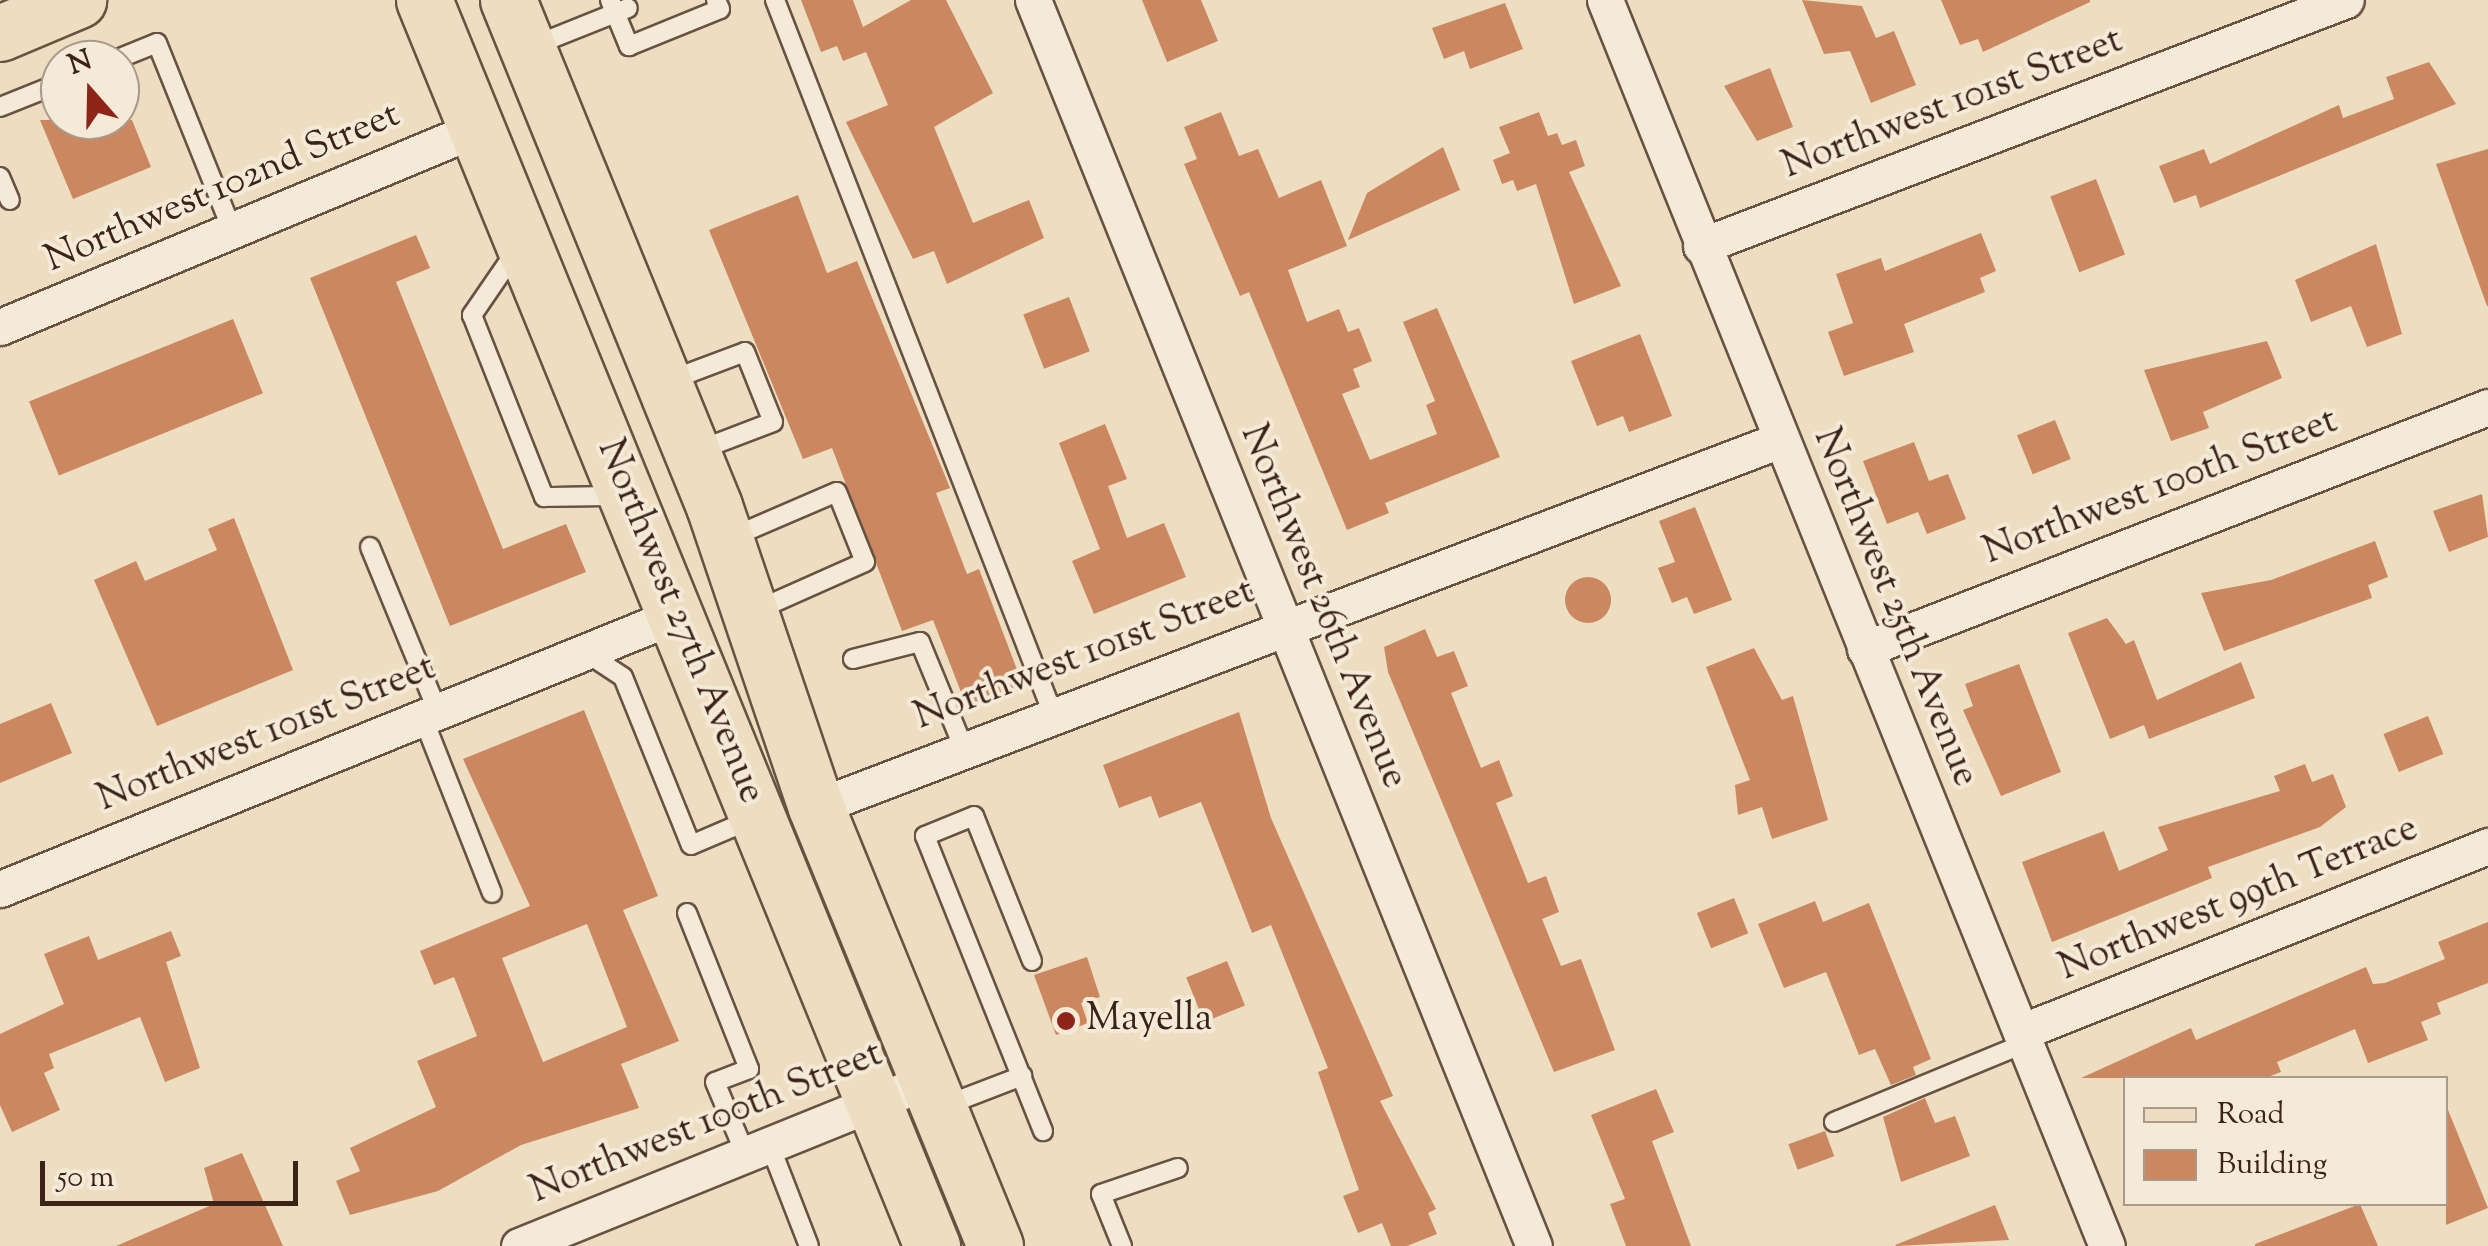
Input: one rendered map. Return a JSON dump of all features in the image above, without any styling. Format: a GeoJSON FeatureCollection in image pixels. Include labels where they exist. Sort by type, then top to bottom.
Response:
{"type":"FeatureCollection","features":[{"type":"Feature","properties":{"kind":"main road"},"geometry":{"type":"LineString","coordinates":[[0,33],[78,0]]}},
{"type":"Feature","properties":{"kind":"main road","name":"Northwest 27th Avenue"},"geometry":{"type":"LineString","coordinates":[[424,0],[525,238],[932,1246]]}},
{"type":"Feature","properties":{"kind":"main road","name":"Northwest 27th Avenue"},"geometry":{"type":"LineString","coordinates":[[518,24],[692,453],[816,807],[995,1246]]}},
{"type":"Feature","properties":{"kind":"street","name":"Northwest 26th Avenue"},"geometry":{"type":"LineString","coordinates":[[1033,0],[1534,1246]]}},
{"type":"Feature","properties":{"kind":"street","name":"Northwest 25th Avenue"},"geometry":{"type":"LineString","coordinates":[[1606,0],[1701,246],[2107,1246]]}},
{"type":"Feature","properties":{"kind":"street","name":"Northwest 101st Street"},"geometry":{"type":"LineString","coordinates":[[1701,246],[2346,0]]}},
{"type":"Feature","properties":{"kind":"street","name":"Northwest 102nd Street"},"geometry":{"type":"LineString","coordinates":[[0,327],[478,128]]}},
{"type":"Feature","properties":{"kind":"street","name":"Northwest 100th Street"},"geometry":{"type":"LineString","coordinates":[[1865,649],[2488,406]]}},
{"type":"Feature","properties":{"kind":"street","name":"Northwest 101st Street"},"geometry":{"type":"LineString","coordinates":[[816,807],[1283,624],[1780,440]]}},
{"type":"Feature","properties":{"kind":"street","name":"Northwest 101st Street"},"geometry":{"type":"LineString","coordinates":[[0,889],[676,615]]}},
{"type":"Feature","properties":{"kind":"street","name":"Northwest 99th Terrace"},"geometry":{"type":"LineString","coordinates":[[2023,1038],[2488,846]]}},
{"type":"Feature","properties":{"kind":"street","name":"Northwest 100th Street"},"geometry":{"type":"LineString","coordinates":[[518,1246],[874,1102],[934,1094]]}},
{"type":"Feature","properties":{"kind":"lane"},"geometry":{"type":"LineString","coordinates":[[518,24],[618,7],[629,46],[720,9],[716,0]]}},
{"type":"Feature","properties":{"kind":"lane"},"geometry":{"type":"LineString","coordinates":[[775,0],[1053,714]]}},
{"type":"Feature","properties":{"kind":"lane"},"geometry":{"type":"LineString","coordinates":[[140,50],[156,43],[234,232]]}},
{"type":"Feature","properties":{"kind":"lane"},"geometry":{"type":"LineString","coordinates":[[0,107],[40,90]]}},
{"type":"Feature","properties":{"kind":"lane"},"geometry":{"type":"LineString","coordinates":[[0,177],[10,200]]}},
{"type":"Feature","properties":{"kind":"lane"},"geometry":{"type":"LineString","coordinates":[[525,238],[472,314],[544,497],[629,496]]}},
{"type":"Feature","properties":{"kind":"lane"},"geometry":{"type":"LineString","coordinates":[[664,383],[745,352],[774,422],[692,453]]}},
{"type":"Feature","properties":{"kind":"lane"},"geometry":{"type":"LineString","coordinates":[[725,540],[837,492],[866,562],[750,614]]}},
{"type":"Feature","properties":{"kind":"lane"},"geometry":{"type":"LineString","coordinates":[[370,548],[492,893]]}},
{"type":"Feature","properties":{"kind":"lane"},"geometry":{"type":"LineString","coordinates":[[852,659],[920,642],[964,749]]}},
{"type":"Feature","properties":{"kind":"lane"},"geometry":{"type":"LineString","coordinates":[[584,652],[623,677],[691,846],[757,817]]}},
{"type":"Feature","properties":{"kind":"lane"},"geometry":{"type":"LineString","coordinates":[[1032,961],[974,816],[925,836],[1043,1131]]}},
{"type":"Feature","properties":{"kind":"lane"},"geometry":{"type":"LineString","coordinates":[[687,913],[750,1069],[715,1082],[757,1148],[810,1246]]}},
{"type":"Feature","properties":{"kind":"lane"},"geometry":{"type":"LineString","coordinates":[[1834,1122],[2023,1038]]}},
{"type":"Feature","properties":{"kind":"lane"},"geometry":{"type":"LineString","coordinates":[[934,1094],[1022,1076]]}},
{"type":"Feature","properties":{"kind":"lane"},"geometry":{"type":"LineString","coordinates":[[1122,1246],[1101,1194],[1178,1168]]}},
{"type":"Feature","properties":{"kind":"building"},"geometry":{"type":"Polygon","coordinates":[[[801,0],[853,0],[863,27],[911,0],[946,0],[993,93],[934,127],[973,223],[1029,200],[1044,238],[947,284],[934,251],[913,259],[846,122],[888,105],[866,52],[843,61],[837,46],[821,52],[801,0]]]}},
{"type":"Feature","properties":{"kind":"building"},"geometry":{"type":"Polygon","coordinates":[[[1142,0],[1201,0],[1218,41],[1167,62],[1142,0]]]}},
{"type":"Feature","properties":{"kind":"building"},"geometry":{"type":"Polygon","coordinates":[[[1802,0],[1862,6],[1876,38],[1894,31],[1916,85],[1871,103],[1850,51],[1824,54],[1802,0]]]}},
{"type":"Feature","properties":{"kind":"building"},"geometry":{"type":"Polygon","coordinates":[[[1941,0],[2090,2],[1983,52],[1978,39],[1960,45],[1941,0]]]}},
{"type":"Feature","properties":{"kind":"building"},"geometry":{"type":"Polygon","coordinates":[[[1505,3],[1523,49],[1470,69],[1464,51],[1444,59],[1432,28],[1505,3]]]}},
{"type":"Feature","properties":{"kind":"building"},"geometry":{"type":"Polygon","coordinates":[[[2429,62],[2456,104],[2200,208],[2196,195],[2174,203],[2159,166],[2204,149],[2210,164],[2339,105],[2343,118],[2394,99],[2386,77],[2429,62]]]}},
{"type":"Feature","properties":{"kind":"building"},"geometry":{"type":"Polygon","coordinates":[[[1770,68],[1793,127],[1757,141],[1724,86],[1770,68]]]}},
{"type":"Feature","properties":{"kind":"building"},"geometry":{"type":"Polygon","coordinates":[[[1221,112],[1239,156],[1258,149],[1279,198],[1321,180],[1347,246],[1288,270],[1307,322],[1339,309],[1348,332],[1359,328],[1372,361],[1353,369],[1360,387],[1342,394],[1370,460],[1437,434],[1426,405],[1435,401],[1403,322],[1437,308],[1500,457],[1385,503],[1389,513],[1347,530],[1249,292],[1240,296],[1184,164],[1197,159],[1184,127],[1221,112]]]}},
{"type":"Feature","properties":{"kind":"building"},"geometry":{"type":"Polygon","coordinates":[[[1539,112],[1548,136],[1557,133],[1562,145],[1576,140],[1585,166],[1569,172],[1621,286],[1574,304],[1536,184],[1517,191],[1513,180],[1502,184],[1493,160],[1510,153],[1499,127],[1539,112]]]}},
{"type":"Feature","properties":{"kind":"building"},"geometry":{"type":"Polygon","coordinates":[[[48,140],[140,140],[151,167],[73,199],[48,140]]]}},
{"type":"Feature","properties":{"kind":"building"},"geometry":{"type":"Polygon","coordinates":[[[1443,147],[1460,190],[1348,240],[1367,193],[1443,147]]]}},
{"type":"Feature","properties":{"kind":"building"},"geometry":{"type":"Polygon","coordinates":[[[2488,149],[2488,306],[2487,306],[2436,164],[2488,149]]]}},
{"type":"Feature","properties":{"kind":"building"},"geometry":{"type":"Polygon","coordinates":[[[2096,179],[2125,255],[2079,272],[2050,197],[2096,179]]]}},
{"type":"Feature","properties":{"kind":"building"},"geometry":{"type":"Polygon","coordinates":[[[798,195],[827,273],[857,261],[950,488],[936,493],[967,574],[979,569],[1024,688],[968,710],[933,620],[902,631],[832,448],[803,459],[709,230],[798,195]]]}},
{"type":"Feature","properties":{"kind":"building"},"geometry":{"type":"Polygon","coordinates":[[[1981,233],[1996,271],[1980,278],[1985,292],[1904,324],[1914,352],[1844,376],[1828,332],[1853,323],[1836,274],[1881,258],[1885,271],[1981,233]]]}},
{"type":"Feature","properties":{"kind":"building"},"geometry":{"type":"Polygon","coordinates":[[[416,235],[430,268],[396,282],[503,549],[566,524],[586,572],[450,626],[310,278],[416,235]]]}},
{"type":"Feature","properties":{"kind":"building"},"geometry":{"type":"Polygon","coordinates":[[[2376,244],[2402,334],[2367,347],[2351,306],[2311,322],[2295,280],[2376,244]]]}},
{"type":"Feature","properties":{"kind":"building"},"geometry":{"type":"Polygon","coordinates":[[[1069,297],[1090,351],[1044,369],[1023,315],[1069,297]]]}},
{"type":"Feature","properties":{"kind":"building"},"geometry":{"type":"Polygon","coordinates":[[[233,319],[263,393],[59,476],[29,401],[233,319]]]}},
{"type":"Feature","properties":{"kind":"building"},"geometry":{"type":"Polygon","coordinates":[[[1640,334],[1672,416],[1629,432],[1623,416],[1597,426],[1571,361],[1640,334]]]}},
{"type":"Feature","properties":{"kind":"building"},"geometry":{"type":"Polygon","coordinates":[[[2267,341],[2282,378],[2203,412],[2209,428],[2171,441],[2144,370],[2267,341]]]}},
{"type":"Feature","properties":{"kind":"building"},"geometry":{"type":"Polygon","coordinates":[[[2055,420],[2071,459],[2033,474],[2017,435],[2055,420]]]}},
{"type":"Feature","properties":{"kind":"building"},"geometry":{"type":"Polygon","coordinates":[[[1105,424],[1127,479],[1108,486],[1127,538],[1164,523],[1186,577],[1094,614],[1072,561],[1100,549],[1059,443],[1105,424]]]}},
{"type":"Feature","properties":{"kind":"building"},"geometry":{"type":"Polygon","coordinates":[[[1914,442],[1929,481],[1948,474],[1966,519],[1927,534],[1918,512],[1887,524],[1863,461],[1914,442]]]}},
{"type":"Feature","properties":{"kind":"building"},"geometry":{"type":"Polygon","coordinates":[[[2482,494],[2488,537],[2449,552],[2433,511],[2482,494]]]}},
{"type":"Feature","properties":{"kind":"building"},"geometry":{"type":"Polygon","coordinates":[[[1695,507],[1732,600],[1694,614],[1687,597],[1672,603],[1658,568],[1675,562],[1659,521],[1695,507]]]}},
{"type":"Feature","properties":{"kind":"building"},"geometry":{"type":"Polygon","coordinates":[[[234,518],[293,670],[157,726],[94,580],[136,561],[145,581],[217,550],[208,529],[234,518]]]}},
{"type":"Feature","properties":{"kind":"building"},"geometry":{"type":"Polygon","coordinates":[[[2375,541],[2388,577],[2368,585],[2372,598],[2224,651],[2201,593],[2271,580],[2375,541]]]}},
{"type":"Feature","properties":{"kind":"building"},"geometry":{"type":"Polygon","coordinates":[[[1588,577],[1604,584],[1611,600],[1604,616],[1588,623],[1572,616],[1565,600],[1572,584],[1588,577]]]}},
{"type":"Feature","properties":{"kind":"building"},"geometry":{"type":"Polygon","coordinates":[[[2107,618],[2126,644],[2134,640],[2157,700],[2241,662],[2255,698],[2149,739],[2144,725],[2110,739],[2068,633],[2107,618]]]}},
{"type":"Feature","properties":{"kind":"building"},"geometry":{"type":"Polygon","coordinates":[[[1425,629],[1437,657],[1454,651],[1468,686],[1451,693],[1481,768],[1499,760],[1513,796],[1496,803],[1528,883],[1546,876],[1559,912],[1542,919],[1561,966],[1581,959],[1615,1050],[1554,1072],[1388,672],[1384,647],[1425,629]]]}},
{"type":"Feature","properties":{"kind":"building"},"geometry":{"type":"Polygon","coordinates":[[[1754,648],[1782,700],[1793,696],[1828,820],[1772,839],[1762,807],[1738,815],[1735,785],[1750,780],[1706,667],[1754,648]]]}},
{"type":"Feature","properties":{"kind":"building"},"geometry":{"type":"Polygon","coordinates":[[[2019,664],[2061,772],[2001,796],[1963,710],[1973,706],[1965,684],[2019,664]]]}},
{"type":"Feature","properties":{"kind":"building"},"geometry":{"type":"Polygon","coordinates":[[[51,703],[72,753],[0,783],[0,724],[51,703]]]}},
{"type":"Feature","properties":{"kind":"building"},"geometry":{"type":"Polygon","coordinates":[[[584,710],[658,896],[623,910],[679,1041],[621,1064],[639,1108],[521,1145],[438,1191],[350,1215],[336,1181],[360,1171],[350,1148],[436,1107],[417,1061],[477,1036],[454,977],[434,985],[420,951],[530,906],[463,759],[584,710]],[[587,924],[502,958],[543,1062],[627,1027],[587,924]]]}},
{"type":"Feature","properties":{"kind":"building"},"geometry":{"type":"Polygon","coordinates":[[[1239,712],[1271,818],[1393,1096],[1380,1101],[1436,1209],[1428,1213],[1437,1234],[1407,1246],[1391,1246],[1382,1223],[1358,1233],[1343,1196],[1359,1190],[1318,1072],[1328,1068],[1271,925],[1252,933],[1201,802],[1159,818],[1151,796],[1119,808],[1103,765],[1239,712]]]}},
{"type":"Feature","properties":{"kind":"building"},"geometry":{"type":"Polygon","coordinates":[[[2428,716],[2443,754],[2399,772],[2383,734],[2428,716]]]}},
{"type":"Feature","properties":{"kind":"building"},"geometry":{"type":"Polygon","coordinates":[[[2305,764],[2312,782],[2333,774],[2346,807],[2320,827],[2208,867],[2212,878],[2052,942],[2022,862],[2104,831],[2119,871],[2168,850],[2158,827],[2280,791],[2274,776],[2305,764]]]}},
{"type":"Feature","properties":{"kind":"building"},"geometry":{"type":"Polygon","coordinates":[[[1734,898],[1748,933],[1711,948],[1697,913],[1734,898]]]}},
{"type":"Feature","properties":{"kind":"building"},"geometry":{"type":"Polygon","coordinates":[[[1815,901],[1823,922],[1869,903],[1931,1059],[1913,1067],[1916,1075],[1891,1085],[1875,1049],[1859,1055],[1826,972],[1784,988],[1758,924],[1815,901]]]}},
{"type":"Feature","properties":{"kind":"building"},"geometry":{"type":"Polygon","coordinates":[[[2488,922],[2488,983],[2437,1003],[2441,1014],[2421,1022],[2428,1040],[2368,1063],[2355,1029],[2277,1062],[2281,1072],[2270,1076],[2081,1078],[2191,1028],[2196,1040],[2366,967],[2373,984],[2385,983],[2445,959],[2438,942],[2488,922]]]}},
{"type":"Feature","properties":{"kind":"building"},"geometry":{"type":"Polygon","coordinates":[[[171,931],[181,956],[166,962],[200,1068],[165,1082],[140,1017],[49,1054],[54,1068],[44,1073],[60,1110],[12,1132],[0,1105],[0,1034],[64,1004],[44,954],[89,936],[98,960],[171,931]]]}},
{"type":"Feature","properties":{"kind":"building"},"geometry":{"type":"Polygon","coordinates":[[[1087,957],[1100,997],[1081,1003],[1088,1023],[1056,1035],[1034,975],[1087,957]]]}},
{"type":"Feature","properties":{"kind":"building"},"geometry":{"type":"Polygon","coordinates":[[[1227,961],[1245,1006],[1204,1022],[1186,977],[1227,961]]]}},
{"type":"Feature","properties":{"kind":"building"},"geometry":{"type":"Polygon","coordinates":[[[1656,1089],[1674,1132],[1652,1141],[1691,1246],[1626,1246],[1610,1204],[1625,1199],[1591,1115],[1656,1089]]]}},
{"type":"Feature","properties":{"kind":"building"},"geometry":{"type":"Polygon","coordinates":[[[1925,1098],[1935,1123],[1955,1116],[1970,1156],[1901,1182],[1883,1117],[1925,1098]]]}},
{"type":"Feature","properties":{"kind":"building"},"geometry":{"type":"Polygon","coordinates":[[[2448,1110],[2488,1208],[2446,1225],[2448,1206],[2448,1110]]]}},
{"type":"Feature","properties":{"kind":"building"},"geometry":{"type":"Polygon","coordinates":[[[1825,1131],[1834,1156],[1798,1170],[1788,1144],[1825,1131]]]}},
{"type":"Feature","properties":{"kind":"building"},"geometry":{"type":"Polygon","coordinates":[[[242,1153],[283,1246],[116,1246],[214,1204],[204,1168],[242,1153]]]}},
{"type":"Feature","properties":{"kind":"building"},"geometry":{"type":"Polygon","coordinates":[[[1995,1205],[2009,1240],[1895,1245],[1995,1205]]]}},
{"type":"Feature","properties":{"kind":"building"},"geometry":{"type":"Polygon","coordinates":[[[2361,1206],[2378,1246],[2255,1246],[2361,1206]]]}},
{"type":"Feature","properties":{"kind":"place","name":"Mayella"},"geometry":{"type":"Point","coordinates":[1066,1021]}}]}
